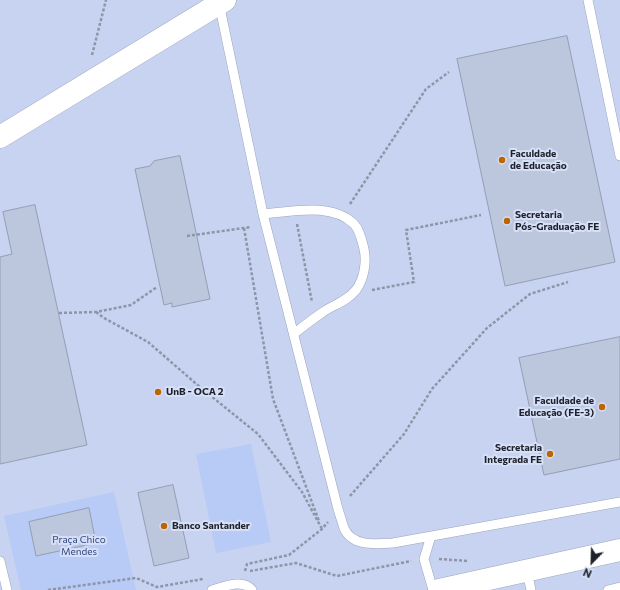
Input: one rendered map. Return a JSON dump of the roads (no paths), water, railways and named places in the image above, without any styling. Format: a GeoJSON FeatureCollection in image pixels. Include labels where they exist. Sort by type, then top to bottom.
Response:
{"type":"FeatureCollection","features":[{"type":"Feature","properties":{"kind":"street"},"geometry":{"type":"LineString","coordinates":[[0,137],[222,2]]}},
{"type":"Feature","properties":{"kind":"street"},"geometry":{"type":"LineString","coordinates":[[439,590],[529,580],[620,550]]}},
{"type":"Feature","properties":{"kind":"lane"},"geometry":{"type":"LineString","coordinates":[[588,0],[620,156]]}},
{"type":"Feature","properties":{"kind":"lane"},"geometry":{"type":"LineString","coordinates":[[222,2],[266,225],[338,509],[344,529],[349,536],[358,542],[377,544],[393,543],[620,502]]}},
{"type":"Feature","properties":{"kind":"lane"},"geometry":{"type":"LineString","coordinates":[[264,214],[317,210],[338,213],[355,225],[361,237],[366,256],[363,277],[356,290],[342,303],[324,311],[294,334]]}},
{"type":"Feature","properties":{"kind":"lane"},"geometry":{"type":"LineString","coordinates":[[431,536],[424,558],[433,590]]}},
{"type":"Feature","properties":{"kind":"lane"},"geometry":{"type":"LineString","coordinates":[[0,561],[7,590]]}},
{"type":"Feature","properties":{"kind":"lane"},"geometry":{"type":"LineString","coordinates":[[212,590],[238,584],[245,585],[252,590]]}},
{"type":"Feature","properties":{"kind":"lane"},"geometry":{"type":"LineString","coordinates":[[608,590],[620,587]]}},
{"type":"Feature","properties":{"kind":"place","name":"Faculdade de Educação"},"geometry":{"type":"Point","coordinates":[502,160]}},
{"type":"Feature","properties":{"kind":"place","name":"Secretaria Pós-Graduação FE"},"geometry":{"type":"Point","coordinates":[507,221]}},
{"type":"Feature","properties":{"kind":"place","name":"UnB - OCA 2"},"geometry":{"type":"Point","coordinates":[158,392]}},
{"type":"Feature","properties":{"kind":"place","name":"Faculdade de Educação (FE-3)"},"geometry":{"type":"Point","coordinates":[602,407]}},
{"type":"Feature","properties":{"kind":"place","name":"Secretaria Integrada FE"},"geometry":{"type":"Point","coordinates":[550,454]}},
{"type":"Feature","properties":{"kind":"place","name":"Banco Santander"},"geometry":{"type":"Point","coordinates":[164,526]}},
{"type":"Feature","properties":{"kind":"park label","name":"Praça Chico Mendes"},"geometry":{"type":"Point","coordinates":[79,546]}}]}
